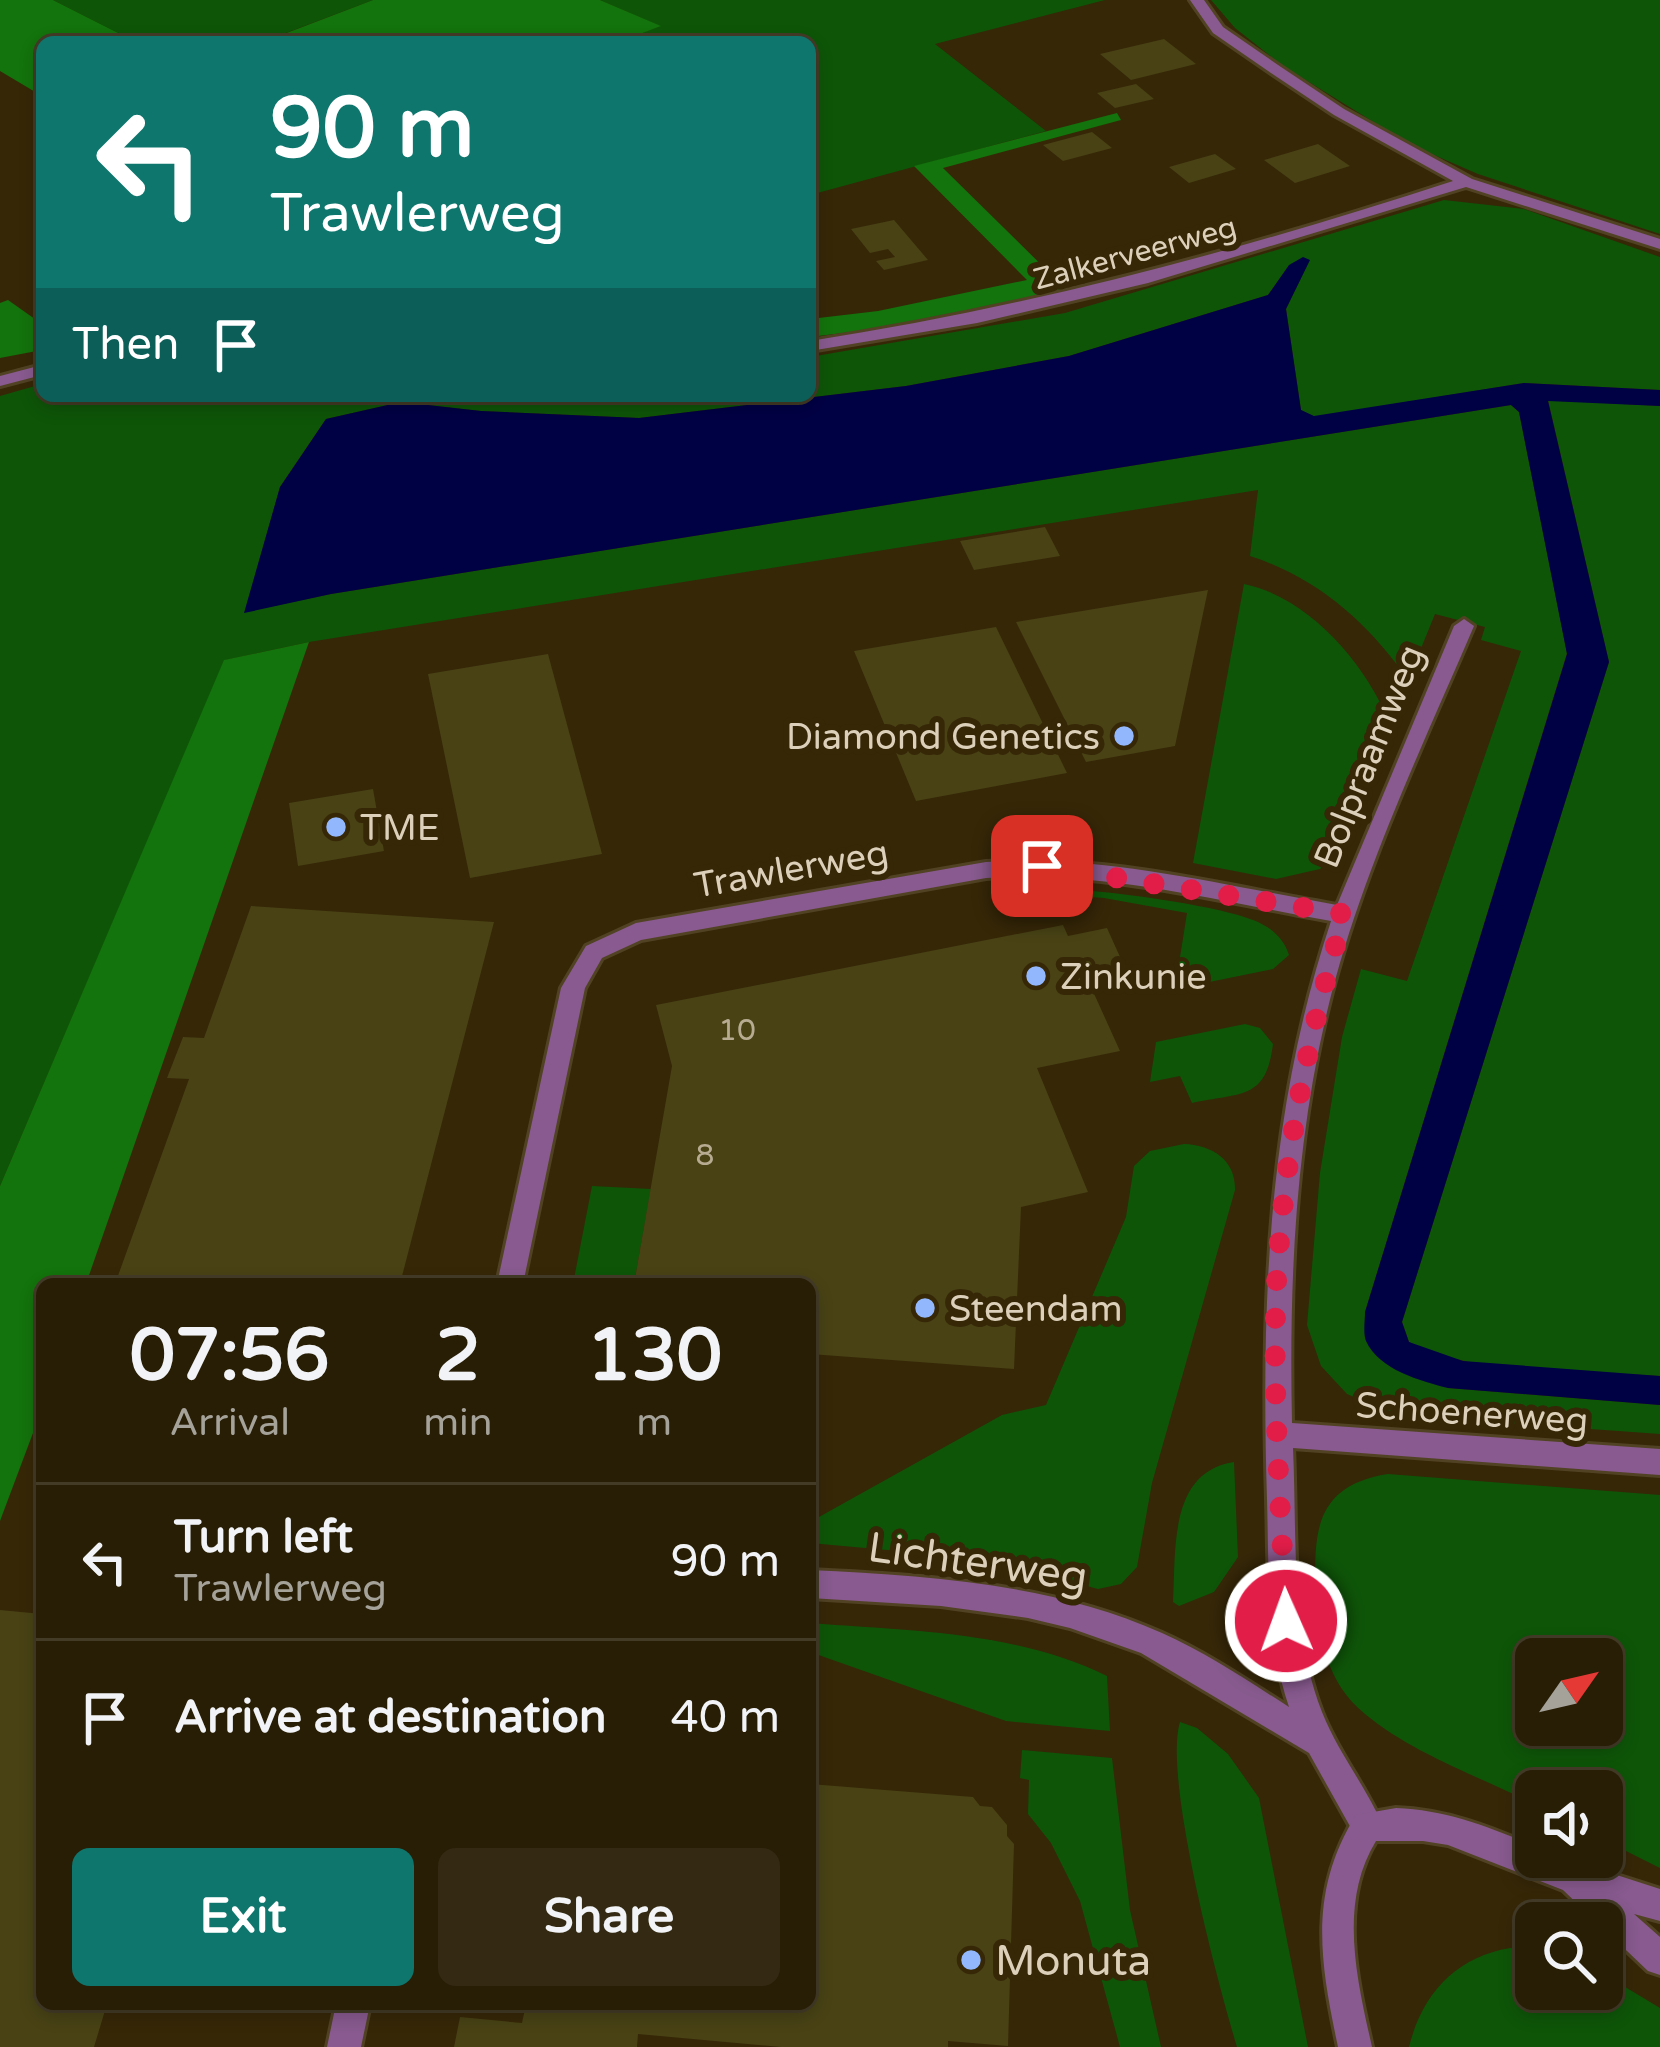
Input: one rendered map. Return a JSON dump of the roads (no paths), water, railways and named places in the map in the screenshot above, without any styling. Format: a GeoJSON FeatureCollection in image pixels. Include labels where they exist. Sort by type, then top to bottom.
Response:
{"type":"FeatureCollection","features":[{"type":"Feature","properties":{"kind":"street"},"geometry":{"type":"LineString","coordinates":[[1197,0],[1218,30],[1276,70],[1339,112],[1466,182],[1660,244]]}},
{"type":"Feature","properties":{"kind":"street","name":"Zalkerveerweg"},"geometry":{"type":"LineString","coordinates":[[816,345],[1042,307],[1317,232],[1466,182]]}},
{"type":"Feature","properties":{"kind":"street"},"geometry":{"type":"LineString","coordinates":[[0,381],[36,372]]}},
{"type":"Feature","properties":{"kind":"street","name":"Bolpraamweg"},"geometry":{"type":"LineString","coordinates":[[1367,1826],[1318,1742],[1297,1682],[1286,1621],[1277,1274],[1294,1124],[1316,1010],[1345,914],[1464,626]]}},
{"type":"Feature","properties":{"kind":"street","name":"Trawlerweg"},"geometry":{"type":"LineString","coordinates":[[511,1278],[573,988],[594,952],[636,932],[986,870],[1042,866],[1345,914]]}},
{"type":"Feature","properties":{"kind":"street","name":"Schoenerweg"},"geometry":{"type":"LineString","coordinates":[[1278,1434],[1660,1462]]}},
{"type":"Feature","properties":{"kind":"street","name":"Lichterweg"},"geometry":{"type":"LineString","coordinates":[[816,1584],[925,1590],[1084,1618],[1152,1643],[1318,1742]]}},
{"type":"Feature","properties":{"kind":"street"},"geometry":{"type":"LineString","coordinates":[[1355,2047],[1338,1936],[1342,1870],[1352,1845],[1367,1826],[1407,1820],[1452,1828],[1515,1854]]}},
{"type":"Feature","properties":{"kind":"street"},"geometry":{"type":"LineString","coordinates":[[1571,1878],[1660,1959]]}},
{"type":"Feature","properties":{"kind":"street"},"geometry":{"type":"LineString","coordinates":[[1573,1878],[1660,1905]]}},
{"type":"Feature","properties":{"kind":"street"},"geometry":{"type":"LineString","coordinates":[[344,2047],[352,2010]]}},
{"type":"Feature","properties":{"kind":"place","name":"Diamond Genetics"},"geometry":{"type":"Point","coordinates":[1124,736]}},
{"type":"Feature","properties":{"kind":"place","name":"TME"},"geometry":{"type":"Point","coordinates":[336,827]}},
{"type":"Feature","properties":{"kind":"place","name":"Zinkunie"},"geometry":{"type":"Point","coordinates":[1036,976]}},
{"type":"Feature","properties":{"kind":"place","name":"Steendam"},"geometry":{"type":"Point","coordinates":[925,1308]}},
{"type":"Feature","properties":{"kind":"place","name":"Monuta"},"geometry":{"type":"Point","coordinates":[971,1960]}}]}
